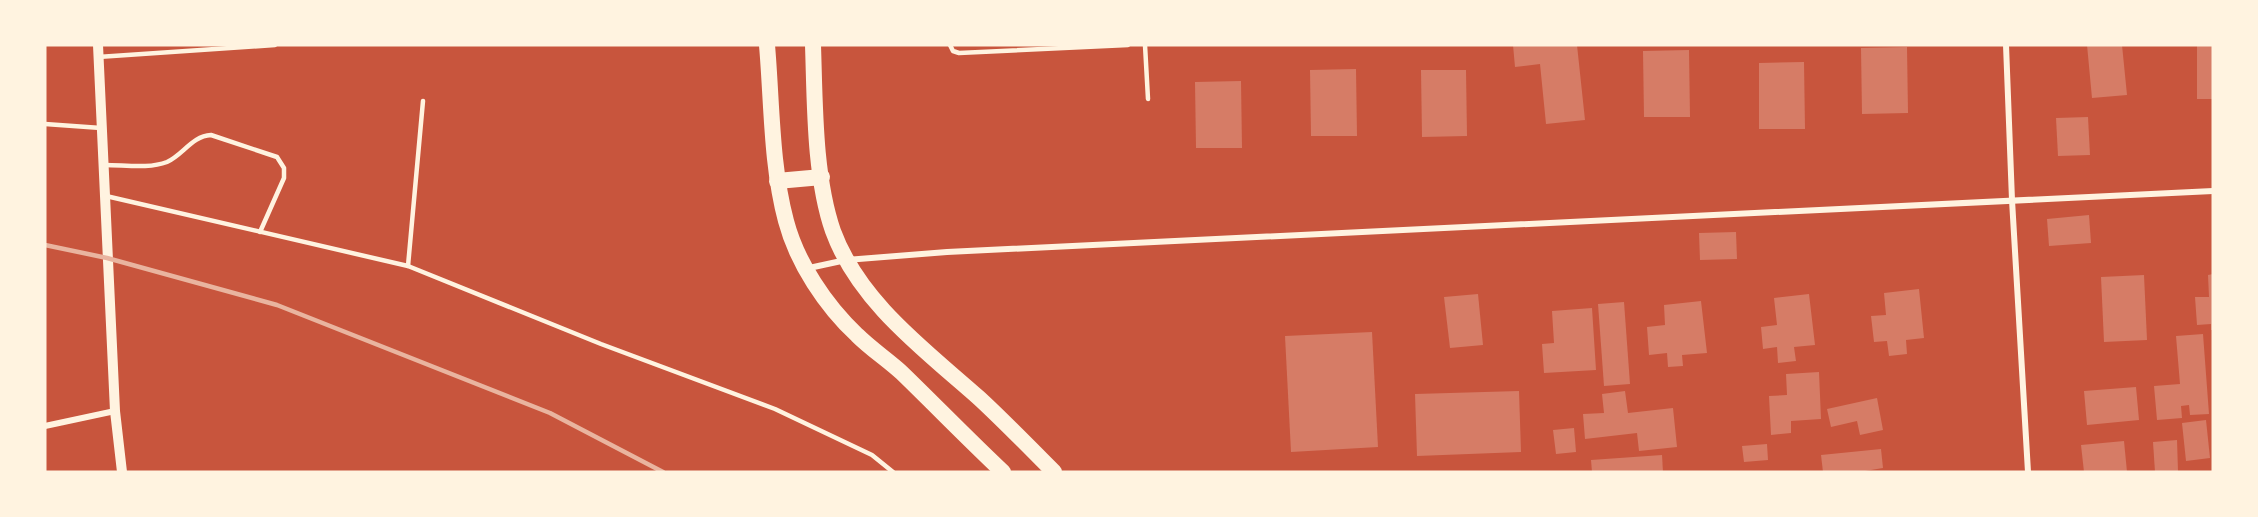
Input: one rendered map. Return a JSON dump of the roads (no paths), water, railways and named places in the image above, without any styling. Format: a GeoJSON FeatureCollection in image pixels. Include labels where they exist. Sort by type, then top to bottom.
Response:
{"type":"FeatureCollection","features":[{"type":"Feature","properties":{"kind":"highway"},"geometry":{"type":"LineString","coordinates":[[767,45],[777,181],[786,221],[805,269],[821,293],[856,334],[901,372],[995,469]]}},
{"type":"Feature","properties":{"kind":"highway"},"geometry":{"type":"LineString","coordinates":[[813,45],[816,127],[822,177],[833,231],[846,260],[874,301],[1054,472]]}},
{"type":"Feature","properties":{"kind":"highway"},"geometry":{"type":"LineString","coordinates":[[777,181],[822,177]]}},
{"type":"Feature","properties":{"kind":"street"},"geometry":{"type":"LineString","coordinates":[[98,45],[115,411],[122,472]]}},
{"type":"Feature","properties":{"kind":"street"},"geometry":{"type":"LineString","coordinates":[[2007,45],[2012,200],[2028,472]]}},
{"type":"Feature","properties":{"kind":"street"},"geometry":{"type":"LineString","coordinates":[[805,269],[846,260],[947,252],[2213,190]]}},
{"type":"Feature","properties":{"kind":"street"},"geometry":{"type":"LineString","coordinates":[[45,426],[115,411]]}},
{"type":"Feature","properties":{"kind":"lane"},"geometry":{"type":"LineString","coordinates":[[98,57],[275,45]]}},
{"type":"Feature","properties":{"kind":"lane"},"geometry":{"type":"LineString","coordinates":[[950,45],[953,51],[960,53],[1128,45]]}},
{"type":"Feature","properties":{"kind":"lane"},"geometry":{"type":"LineString","coordinates":[[1145,45],[1148,99]]}},
{"type":"Feature","properties":{"kind":"lane"},"geometry":{"type":"LineString","coordinates":[[408,266],[423,101]]}},
{"type":"Feature","properties":{"kind":"lane"},"geometry":{"type":"LineString","coordinates":[[45,124],[101,128]]}},
{"type":"Feature","properties":{"kind":"lane"},"geometry":{"type":"LineString","coordinates":[[102,165],[156,165],[170,160],[203,135],[211,135],[277,157],[284,168],[284,178],[261,232]]}},
{"type":"Feature","properties":{"kind":"lane"},"geometry":{"type":"LineString","coordinates":[[104,196],[408,266],[601,344],[775,409],[872,455],[892,472]]}},
{"type":"Feature","properties":{"kind":"railway"},"geometry":{"type":"LineString","coordinates":[[45,245],[107,258],[277,305],[550,413],[663,472]]}}]}
